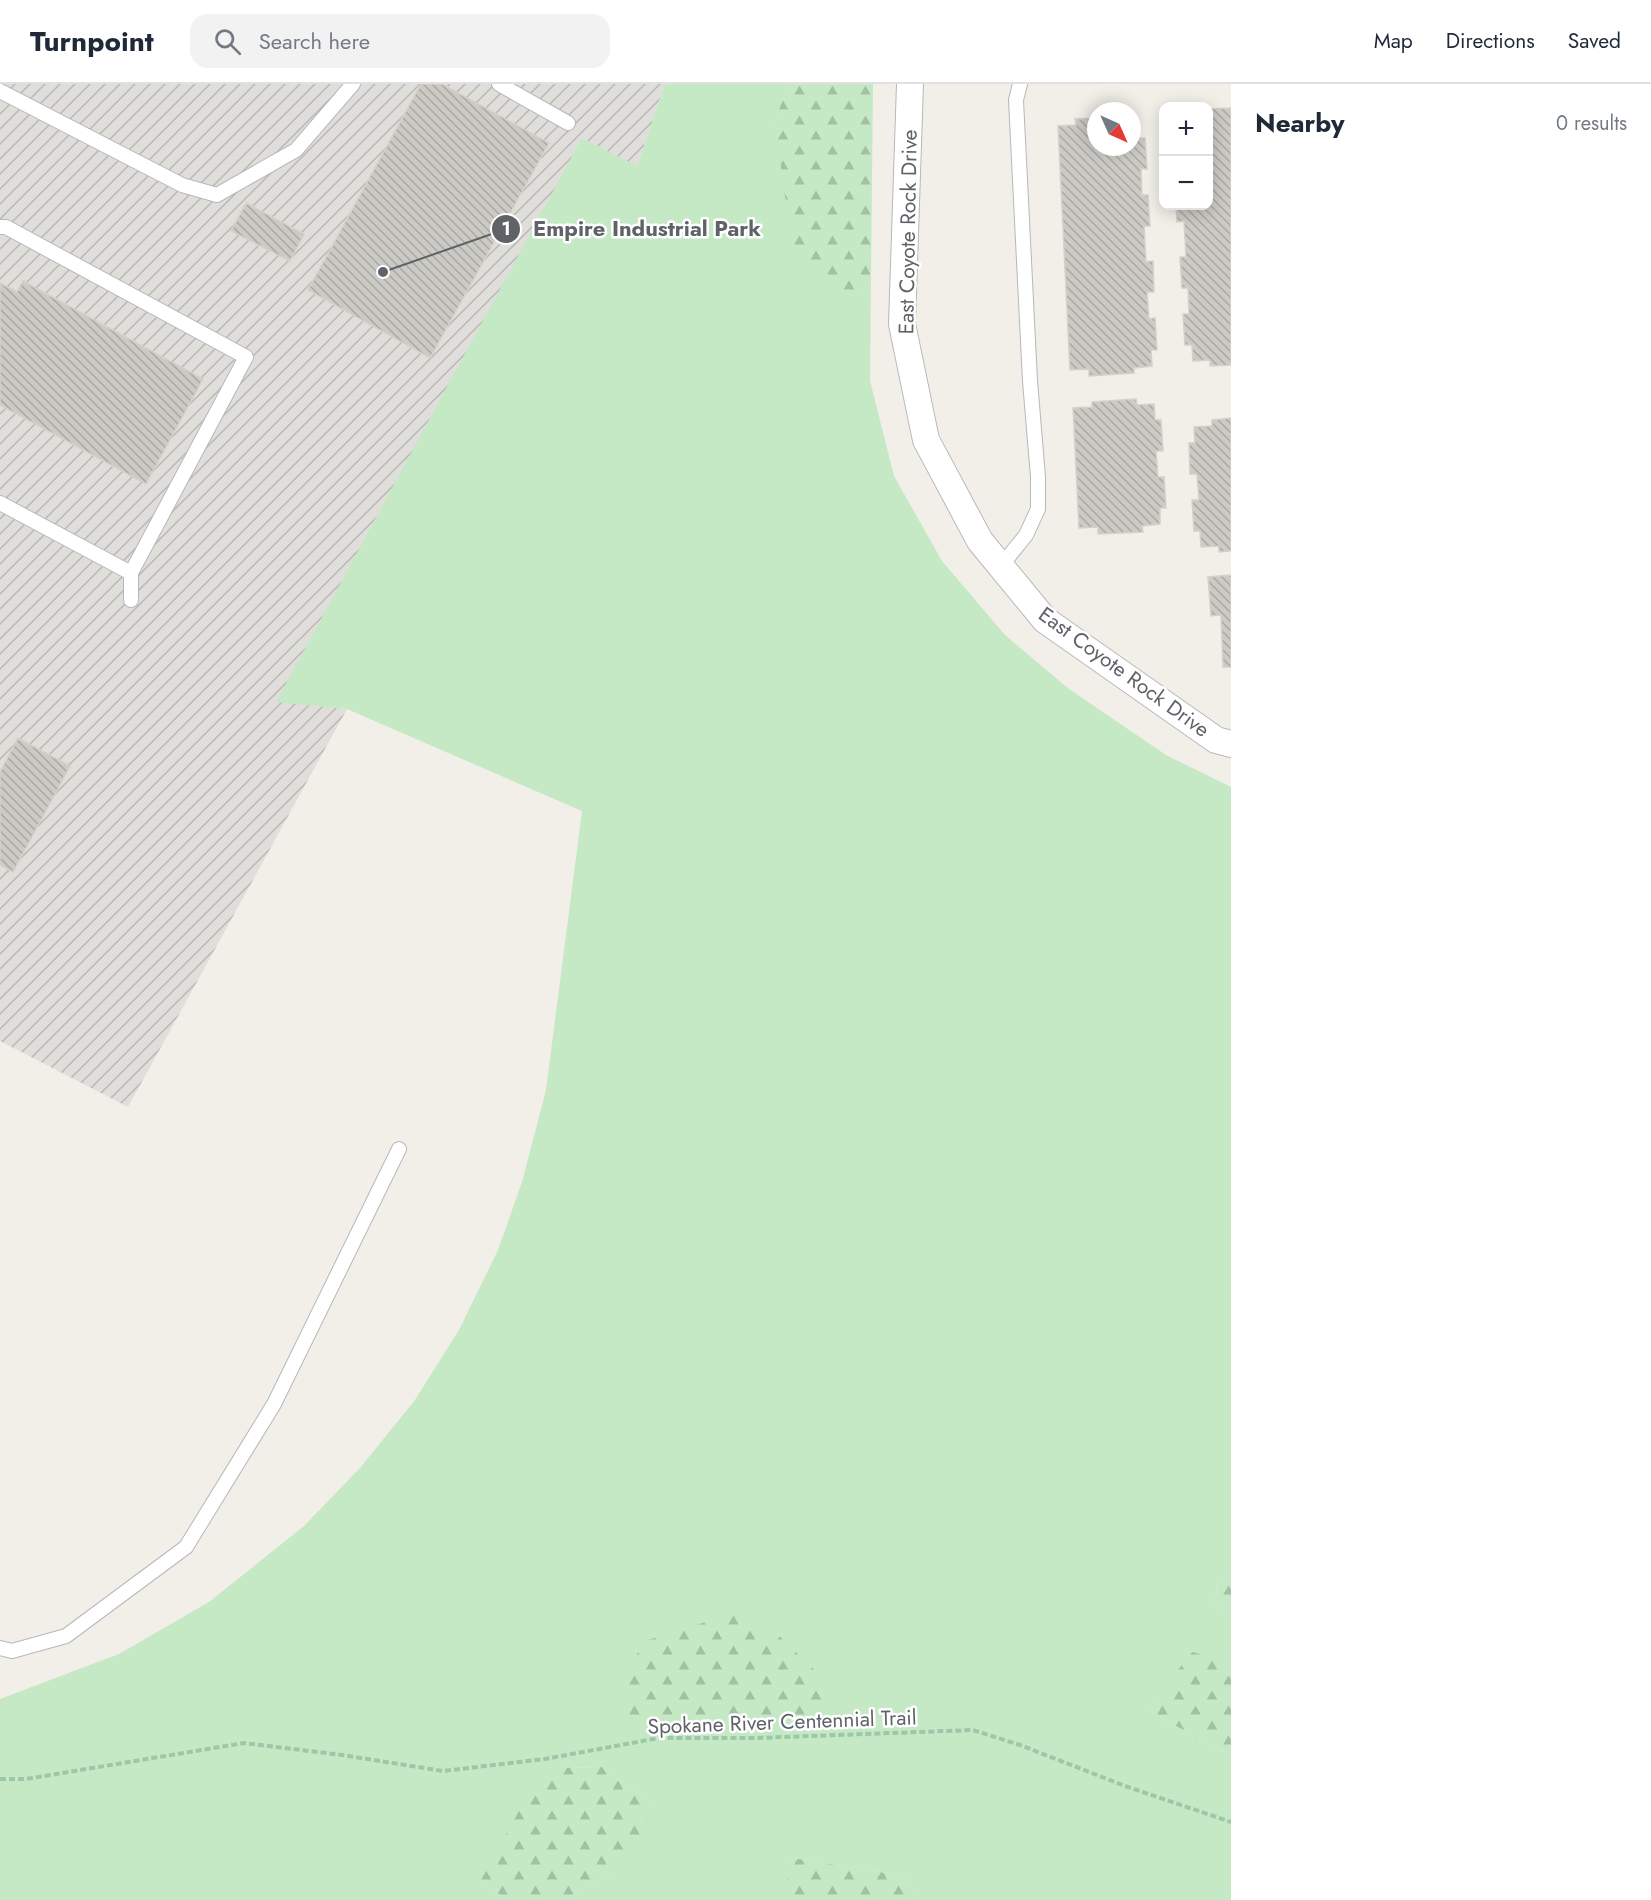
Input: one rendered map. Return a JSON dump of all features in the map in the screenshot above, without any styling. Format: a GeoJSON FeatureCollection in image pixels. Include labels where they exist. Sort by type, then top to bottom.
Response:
{"type":"FeatureCollection","features":[{"type":"Feature","properties":{"kind":"street","name":"East Coyote Rock Drive"},"geometry":{"type":"LineString","coordinates":[[910,84],[902,324],[926,440],[980,541],[1045,620],[1216,740],[1231,744]]}},
{"type":"Feature","properties":{"kind":"lane"},"geometry":{"type":"LineString","coordinates":[[0,91],[182,185],[217,195],[296,150],[354,84]]}},
{"type":"Feature","properties":{"kind":"lane"},"geometry":{"type":"LineString","coordinates":[[499,84],[568,123]]}},
{"type":"Feature","properties":{"kind":"lane"},"geometry":{"type":"LineString","coordinates":[[1001,566],[1026,535],[1038,509],[1016,100],[1020,84]]}},
{"type":"Feature","properties":{"kind":"lane"},"geometry":{"type":"LineString","coordinates":[[0,228],[6,228],[246,357],[131,573],[131,600]]}},
{"type":"Feature","properties":{"kind":"lane"},"geometry":{"type":"LineString","coordinates":[[0,503],[131,573]]}},
{"type":"Feature","properties":{"kind":"lane"},"geometry":{"type":"LineString","coordinates":[[0,1648],[12,1651],[66,1636],[186,1547],[274,1404],[399,1149]]}},
{"type":"Feature","properties":{"kind":"path","name":"Spokane River Centennial Trail"},"geometry":{"type":"LineString","coordinates":[[0,1779],[26,1779],[244,1743],[443,1771],[545,1759],[659,1738],[757,1738],[973,1730],[1231,1822]]}},
{"type":"Feature","properties":{"kind":"shaded area"},"geometry":{"type":"Polygon","coordinates":[[[0,84],[665,84],[637,166],[582,139],[277,701],[347,709],[128,1107],[0,1041],[0,84]]]}},
{"type":"Feature","properties":{"kind":"green space"},"geometry":{"type":"Polygon","coordinates":[[[665,84],[787,84],[775,123],[859,297],[871,272],[870,381],[894,476],[942,561],[1005,635],[1069,689],[1166,755],[1231,787],[1231,1568],[1217,1584],[1215,1605],[1231,1613],[1231,1662],[1192,1653],[1147,1710],[1231,1756],[1231,1900],[920,1900],[905,1876],[787,1857],[787,1900],[563,1900],[617,1872],[650,1803],[602,1767],[557,1768],[480,1882],[508,1900],[0,1900],[0,1699],[119,1654],[209,1602],[304,1526],[360,1468],[415,1400],[459,1330],[498,1250],[522,1182],[546,1090],[582,811],[347,709],[276,702],[582,138],[637,166],[665,84]]]}},
{"type":"Feature","properties":{"kind":"green space"},"geometry":{"type":"Polygon","coordinates":[[[787,84],[873,84],[871,272],[859,297],[828,294],[793,255],[775,123],[787,84]]]}},
{"type":"Feature","properties":{"kind":"green space"},"geometry":{"type":"Polygon","coordinates":[[[1231,1568],[1231,1613],[1215,1605],[1217,1584],[1231,1568]]]}},
{"type":"Feature","properties":{"kind":"green space"},"geometry":{"type":"Polygon","coordinates":[[[738,1612],[773,1630],[821,1676],[825,1704],[805,1717],[629,1721],[623,1672],[648,1640],[738,1612]]]}},
{"type":"Feature","properties":{"kind":"green space"},"geometry":{"type":"Polygon","coordinates":[[[1192,1652],[1231,1662],[1231,1756],[1147,1710],[1192,1652]]]}},
{"type":"Feature","properties":{"kind":"green space"},"geometry":{"type":"Polygon","coordinates":[[[602,1767],[650,1803],[644,1831],[617,1872],[563,1900],[508,1900],[480,1882],[531,1789],[557,1768],[602,1767]]]}},
{"type":"Feature","properties":{"kind":"green space"},"geometry":{"type":"Polygon","coordinates":[[[787,1857],[905,1876],[920,1900],[787,1900],[787,1857]]]}},
{"type":"Feature","properties":{"kind":"building"},"geometry":{"type":"Polygon","coordinates":[[[421,84],[442,84],[549,143],[430,358],[308,290],[421,84]]]}},
{"type":"Feature","properties":{"kind":"building"},"geometry":{"type":"Polygon","coordinates":[[[1231,108],[1231,365],[1210,366],[1210,360],[1193,361],[1192,345],[1185,345],[1183,314],[1189,314],[1188,288],[1182,288],[1180,257],[1186,257],[1184,221],[1177,222],[1176,210],[1213,210],[1213,109],[1231,108]]]}},
{"type":"Feature","properties":{"kind":"building"},"geometry":{"type":"Polygon","coordinates":[[[1087,118],[1087,156],[1141,156],[1141,138],[1145,138],[1147,169],[1141,169],[1142,195],[1148,195],[1150,226],[1144,226],[1146,262],[1153,261],[1154,292],[1147,292],[1149,319],[1155,318],[1157,350],[1151,350],[1152,366],[1134,368],[1134,373],[1089,376],[1089,369],[1070,370],[1058,126],[1076,125],[1075,119],[1087,118]]]}},
{"type":"Feature","properties":{"kind":"building"},"geometry":{"type":"Polygon","coordinates":[[[246,203],[304,234],[290,261],[231,231],[246,203]]]}},
{"type":"Feature","properties":{"kind":"building"},"geometry":{"type":"Polygon","coordinates":[[[23,281],[203,379],[146,484],[0,405],[0,283],[17,292],[23,281]]]}},
{"type":"Feature","properties":{"kind":"building"},"geometry":{"type":"Polygon","coordinates":[[[1136,399],[1137,405],[1154,404],[1155,420],[1161,420],[1163,451],[1156,451],[1158,477],[1164,477],[1166,508],[1160,508],[1160,524],[1142,526],[1143,532],[1098,534],[1098,527],[1079,528],[1073,408],[1092,407],[1092,402],[1136,399]]]}},
{"type":"Feature","properties":{"kind":"building"},"geometry":{"type":"Polygon","coordinates":[[[1231,418],[1231,551],[1219,552],[1219,546],[1201,547],[1200,531],[1194,531],[1192,500],[1199,500],[1197,474],[1190,474],[1189,443],[1195,443],[1194,427],[1212,426],[1212,420],[1231,418]]]}},
{"type":"Feature","properties":{"kind":"building"},"geometry":{"type":"Polygon","coordinates":[[[1231,575],[1231,667],[1223,667],[1221,615],[1211,616],[1208,577],[1231,575]]]}},
{"type":"Feature","properties":{"kind":"building"},"geometry":{"type":"Polygon","coordinates":[[[18,738],[70,766],[13,872],[0,865],[0,772],[18,738]]]}},
{"type":"Feature","properties":{"kind":"place","name":"Empire Industrial Park"},"geometry":{"type":"Point","coordinates":[383,272]}}]}
